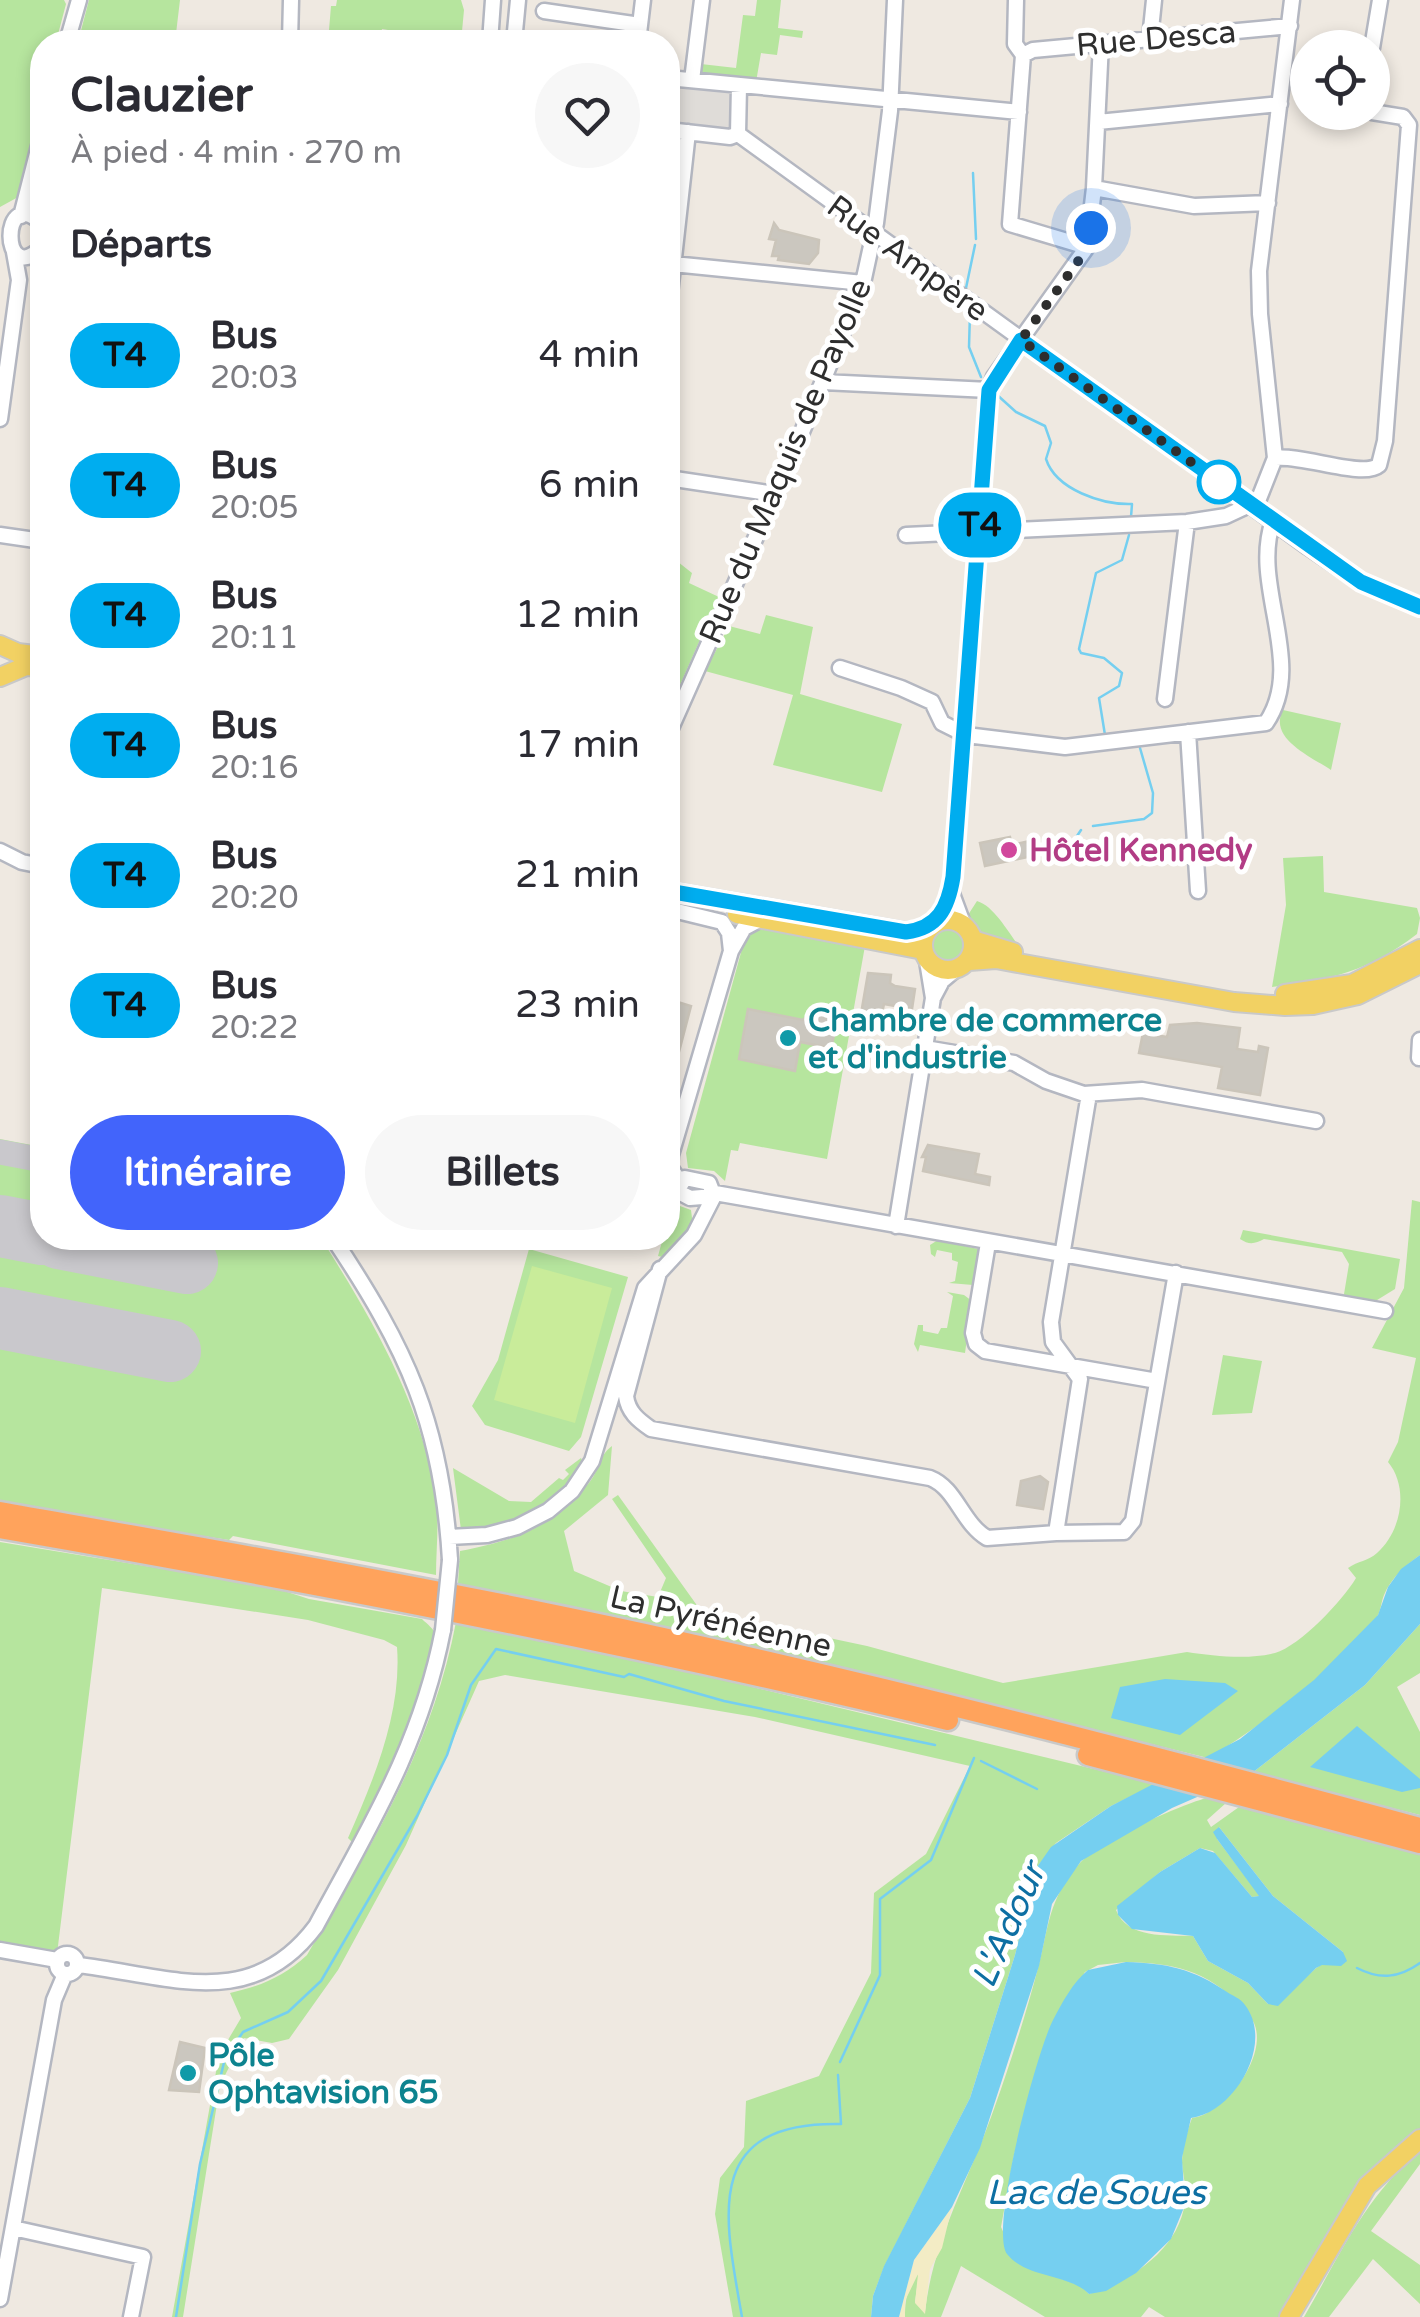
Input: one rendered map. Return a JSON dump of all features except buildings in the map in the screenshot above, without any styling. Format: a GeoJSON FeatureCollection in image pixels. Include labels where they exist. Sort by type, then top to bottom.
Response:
{"type":"FeatureCollection","features":[{"type":"Feature","properties":{"kind":"highway","name":"La Pyrénéenne"},"geometry":{"type":"LineString","coordinates":[[0,1512],[318,1568],[608,1626],[1260,1792],[1420,1828]]}},
{"type":"Feature","properties":{"kind":"highway","name":"La Pyrénéenne"},"geometry":{"type":"LineString","coordinates":[[0,1528],[315,1582],[605,1640],[1138,1760]]}},
{"type":"Feature","properties":{"kind":"highway","name":"La Pyrénéenne"},"geometry":{"type":"LineString","coordinates":[[1260,1792],[1420,1843]]}},
{"type":"Feature","properties":{"kind":"main road"},"geometry":{"type":"LineString","coordinates":[[30,654],[0,646],[0,674],[30,666]]}},
{"type":"Feature","properties":{"kind":"main road"},"geometry":{"type":"LineString","coordinates":[[680,893],[906,932],[949,920],[1003,950],[1238,991],[1283,994],[1352,984],[1420,949]]}},
{"type":"Feature","properties":{"kind":"main road"},"geometry":{"type":"LineString","coordinates":[[680,904],[925,956],[935,968],[996,960],[1234,1002],[1313,1005],[1358,995],[1420,965]]}},
{"type":"Feature","properties":{"kind":"main road"},"geometry":{"type":"LineString","coordinates":[[925,956],[931,927]]}},
{"type":"Feature","properties":{"kind":"main road"},"geometry":{"type":"LineString","coordinates":[[962,966],[969,933]]}},
{"type":"Feature","properties":{"kind":"main road"},"geometry":{"type":"LineString","coordinates":[[1288,2317],[1368,2186],[1420,2139]]}},
{"type":"Feature","properties":{"kind":"street"},"geometry":{"type":"LineString","coordinates":[[70,30],[78,0]]}},
{"type":"Feature","properties":{"kind":"street"},"geometry":{"type":"LineString","coordinates":[[290,30],[291,0]]}},
{"type":"Feature","properties":{"kind":"street"},"geometry":{"type":"LineString","coordinates":[[491,30],[492,0]]}},
{"type":"Feature","properties":{"kind":"street"},"geometry":{"type":"LineString","coordinates":[[515,30],[518,0]]}},
{"type":"Feature","properties":{"kind":"street"},"geometry":{"type":"LineString","coordinates":[[639,30],[643,0]]}},
{"type":"Feature","properties":{"kind":"street"},"geometry":{"type":"LineString","coordinates":[[692,80],[702,0]]}},
{"type":"Feature","properties":{"kind":"street","name":"Rue du Maquis de Payolle"},"geometry":{"type":"LineString","coordinates":[[680,709],[863,283],[874,233],[891,100],[895,0]]}},
{"type":"Feature","properties":{"kind":"street"},"geometry":{"type":"LineString","coordinates":[[1016,0],[1015,44],[1023,55],[1010,224],[1087,247]]}},
{"type":"Feature","properties":{"kind":"street"},"geometry":{"type":"LineString","coordinates":[[1150,39],[1154,0]]}},
{"type":"Feature","properties":{"kind":"street"},"geometry":{"type":"LineString","coordinates":[[906,535],[1187,522],[1252,506],[1270,476],[1275,458],[1258,290],[1292,0]]}},
{"type":"Feature","properties":{"kind":"street"},"geometry":{"type":"LineString","coordinates":[[1375,30],[1380,0]]}},
{"type":"Feature","properties":{"kind":"street"},"geometry":{"type":"LineString","coordinates":[[544,11],[640,25]]}},
{"type":"Feature","properties":{"kind":"street","name":"Rue Desca"},"geometry":{"type":"LineString","coordinates":[[1023,55],[1033,50],[1290,26]]}},
{"type":"Feature","properties":{"kind":"street"},"geometry":{"type":"LineString","coordinates":[[931,927],[950,891],[966,735],[989,390],[1087,247],[1094,188],[1100,43]]}},
{"type":"Feature","properties":{"kind":"street"},"geometry":{"type":"LineString","coordinates":[[680,79],[1019,112]]}},
{"type":"Feature","properties":{"kind":"street"},"geometry":{"type":"LineString","coordinates":[[680,131],[738,134],[739,86]]}},
{"type":"Feature","properties":{"kind":"street"},"geometry":{"type":"LineString","coordinates":[[1098,122],[1280,104]]}},
{"type":"Feature","properties":{"kind":"street"},"geometry":{"type":"LineString","coordinates":[[1275,458],[1296,456],[1365,472],[1379,465],[1385,441],[1409,124],[1403,118],[1390,115]]}},
{"type":"Feature","properties":{"kind":"street"},"geometry":{"type":"LineString","coordinates":[[680,202],[688,132]]}},
{"type":"Feature","properties":{"kind":"street","name":"Rue Ampère"},"geometry":{"type":"LineString","coordinates":[[738,134],[1361,582],[1420,607]]}},
{"type":"Feature","properties":{"kind":"street"},"geometry":{"type":"LineString","coordinates":[[19,280],[7,246],[11,219],[30,180]]}},
{"type":"Feature","properties":{"kind":"street"},"geometry":{"type":"LineString","coordinates":[[1094,188],[1194,206],[1268,203]]}},
{"type":"Feature","properties":{"kind":"street"},"geometry":{"type":"LineString","coordinates":[[0,419],[19,280],[30,264]]}},
{"type":"Feature","properties":{"kind":"street"},"geometry":{"type":"LineString","coordinates":[[680,265],[863,283]]}},
{"type":"Feature","properties":{"kind":"street"},"geometry":{"type":"LineString","coordinates":[[823,382],[989,390]]}},
{"type":"Feature","properties":{"kind":"street"},"geometry":{"type":"LineString","coordinates":[[680,480],[775,494]]}},
{"type":"Feature","properties":{"kind":"street"},"geometry":{"type":"LineString","coordinates":[[840,668],[932,702],[942,723],[966,735],[1064,748],[1266,723],[1282,670],[1266,546],[1274,521]]}},
{"type":"Feature","properties":{"kind":"street"},"geometry":{"type":"LineString","coordinates":[[1165,698],[1187,522]]}},
{"type":"Feature","properties":{"kind":"street"},"geometry":{"type":"LineString","coordinates":[[0,534],[30,539]]}},
{"type":"Feature","properties":{"kind":"street"},"geometry":{"type":"LineString","coordinates":[[1188,732],[1198,891]]}},
{"type":"Feature","properties":{"kind":"street"},"geometry":{"type":"LineString","coordinates":[[0,851],[30,864]]}},
{"type":"Feature","properties":{"kind":"street"},"geometry":{"type":"LineString","coordinates":[[950,891],[969,933]]}},
{"type":"Feature","properties":{"kind":"street"},"geometry":{"type":"LineString","coordinates":[[680,912],[722,922],[729,933],[731,952]]}},
{"type":"Feature","properties":{"kind":"street"},"geometry":{"type":"LineString","coordinates":[[680,1125],[731,952],[744,928],[760,919]]}},
{"type":"Feature","properties":{"kind":"street"},"geometry":{"type":"LineString","coordinates":[[925,956],[933,998]]}},
{"type":"Feature","properties":{"kind":"street"},"geometry":{"type":"LineString","coordinates":[[896,1226],[933,998],[942,980],[962,966]]}},
{"type":"Feature","properties":{"kind":"street"},"geometry":{"type":"LineString","coordinates":[[1418,1058],[1420,1040]]}},
{"type":"Feature","properties":{"kind":"street"},"geometry":{"type":"LineString","coordinates":[[925,1048],[1014,1063],[1046,1081],[1089,1094],[1142,1090],[1316,1121]]}},
{"type":"Feature","properties":{"kind":"street"},"geometry":{"type":"LineString","coordinates":[[1056,1533],[1080,1379],[1061,1354],[1051,1332],[1089,1094]]}},
{"type":"Feature","properties":{"kind":"street"},"geometry":{"type":"LineString","coordinates":[[680,1182],[685,1178],[709,1183],[714,1195]]}},
{"type":"Feature","properties":{"kind":"street"},"geometry":{"type":"LineString","coordinates":[[680,1193],[690,1198],[701,1220]]}},
{"type":"Feature","properties":{"kind":"street"},"geometry":{"type":"LineString","coordinates":[[680,1249],[694,1235],[714,1195]]}},
{"type":"Feature","properties":{"kind":"street"},"geometry":{"type":"LineString","coordinates":[[690,1198],[714,1195],[1385,1311]]}},
{"type":"Feature","properties":{"kind":"street"},"geometry":{"type":"LineString","coordinates":[[988,1243],[973,1333],[976,1344],[986,1351],[1157,1381]]}},
{"type":"Feature","properties":{"kind":"street"},"geometry":{"type":"LineString","coordinates":[[0,1950],[67,1966],[219,1982],[263,1974],[300,1948],[316,1926],[396,1779],[432,1688],[443,1630],[449,1537],[437,1450],[421,1396],[397,1340],[340,1250]]}},
{"type":"Feature","properties":{"kind":"street"},"geometry":{"type":"LineString","coordinates":[[449,1537],[487,1535],[517,1527],[548,1511],[572,1491],[592,1461],[645,1288],[679,1250]]}},
{"type":"Feature","properties":{"kind":"street"},"geometry":{"type":"LineString","coordinates":[[660,1269],[626,1396],[638,1420],[652,1429],[930,1478],[938,1481],[968,1524],[987,1538],[1130,1529],[1176,1274]]}},
{"type":"Feature","properties":{"kind":"street"},"geometry":{"type":"LineString","coordinates":[[0,2299],[52,2012],[67,1966]]}},
{"type":"Feature","properties":{"kind":"street"},"geometry":{"type":"LineString","coordinates":[[13,2228],[143,2257],[130,2317]]}},
{"type":"Feature","properties":{"kind":"green space"},"geometry":{"type":"Polygon","coordinates":[[[0,0],[64,0],[59,30],[30,30],[30,148],[20,196],[0,207],[0,0]]]}},
{"type":"Feature","properties":{"kind":"green space"},"geometry":{"type":"Polygon","coordinates":[[[89,0],[180,0],[176,30],[81,30],[89,0]]]}},
{"type":"Feature","properties":{"kind":"green space"},"geometry":{"type":"Polygon","coordinates":[[[337,0],[461,0],[462,30],[329,30],[331,6],[336,6],[337,0]]]}},
{"type":"Feature","properties":{"kind":"green space"},"geometry":{"type":"Polygon","coordinates":[[[757,0],[781,0],[778,28],[803,31],[802,38],[780,35],[777,55],[761,53],[756,82],[700,74],[701,64],[736,68],[743,15],[755,16],[757,0]]]}},
{"type":"Feature","properties":{"kind":"green space"},"geometry":{"type":"Polygon","coordinates":[[[680,564],[692,573],[689,583],[719,597],[680,685],[680,564]]]}},
{"type":"Feature","properties":{"kind":"green space"},"geometry":{"type":"Polygon","coordinates":[[[766,615],[813,627],[800,694],[902,724],[882,792],[773,765],[793,695],[705,671],[729,626],[760,634],[766,615]]]}},
{"type":"Feature","properties":{"kind":"green space"},"geometry":{"type":"Polygon","coordinates":[[[1283,710],[1341,723],[1331,770],[1286,738],[1280,720],[1283,710]]]}},
{"type":"Feature","properties":{"kind":"green space"},"geometry":{"type":"Polygon","coordinates":[[[1323,856],[1324,892],[1417,908],[1417,934],[1382,957],[1349,972],[1272,987],[1286,905],[1283,858],[1323,856]]]}},
{"type":"Feature","properties":{"kind":"green space"},"geometry":{"type":"Polygon","coordinates":[[[977,901],[995,914],[1019,946],[980,933],[968,915],[977,901]]]}},
{"type":"Feature","properties":{"kind":"green space"},"geometry":{"type":"Polygon","coordinates":[[[762,927],[865,946],[827,1159],[740,1143],[738,1151],[731,1150],[725,1181],[714,1171],[688,1168],[686,1153],[745,938],[751,929],[762,927]]]}},
{"type":"Feature","properties":{"kind":"green space"},"geometry":{"type":"Polygon","coordinates":[[[949,927],[962,933],[968,946],[962,959],[949,965],[936,959],[930,946],[936,933],[949,927]]]}},
{"type":"Feature","properties":{"kind":"green space"},"geometry":{"type":"Polygon","coordinates":[[[0,1139],[30,1145],[30,1250],[328,1250],[390,1358],[417,1422],[436,1500],[436,1575],[233,1536],[229,1540],[0,1505],[0,1139]]]}},
{"type":"Feature","properties":{"kind":"green space"},"geometry":{"type":"Polygon","coordinates":[[[1412,1200],[1420,1202],[1420,1555],[1395,1578],[1377,1617],[1346,1654],[1274,1713],[1208,1758],[883,1678],[458,1584],[460,1551],[515,1537],[560,1512],[588,1484],[612,1446],[608,1495],[564,1531],[574,1571],[621,1591],[658,1597],[666,1578],[612,1499],[618,1495],[701,1611],[867,1646],[1003,1683],[1187,1652],[1243,1657],[1285,1649],[1331,1610],[1356,1578],[1348,1568],[1377,1553],[1397,1521],[1399,1484],[1388,1462],[1398,1442],[1416,1358],[1372,1348],[1404,1288],[1412,1200]]]}},
{"type":"Feature","properties":{"kind":"green space"},"geometry":{"type":"Polygon","coordinates":[[[680,1206],[691,1210],[693,1226],[680,1239],[680,1206]]]}},
{"type":"Feature","properties":{"kind":"green space"},"geometry":{"type":"Polygon","coordinates":[[[1243,1230],[1400,1259],[1395,1289],[1369,1305],[1343,1300],[1349,1264],[1342,1252],[1264,1239],[1249,1243],[1240,1239],[1243,1230]]]}},
{"type":"Feature","properties":{"kind":"green space"},"geometry":{"type":"Polygon","coordinates":[[[938,1240],[978,1249],[981,1253],[973,1285],[949,1283],[955,1281],[958,1262],[952,1260],[952,1253],[937,1250],[935,1257],[931,1254],[930,1245],[938,1240]]]}},
{"type":"Feature","properties":{"kind":"green space"},"geometry":{"type":"Polygon","coordinates":[[[529,1250],[628,1277],[581,1437],[569,1451],[485,1425],[472,1406],[498,1360],[529,1250]]]}},
{"type":"Feature","properties":{"kind":"green space"},"geometry":{"type":"Polygon","coordinates":[[[532,1266],[612,1288],[575,1423],[494,1400],[532,1266]]]}},
{"type":"Feature","properties":{"kind":"green space"},"geometry":{"type":"Polygon","coordinates":[[[947,1292],[972,1301],[965,1353],[920,1345],[918,1352],[914,1344],[918,1325],[923,1325],[923,1331],[938,1334],[941,1328],[947,1328],[953,1296],[947,1292]]]}},
{"type":"Feature","properties":{"kind":"green space"},"geometry":{"type":"Polygon","coordinates":[[[1223,1355],[1262,1361],[1252,1413],[1212,1415],[1223,1355]]]}},
{"type":"Feature","properties":{"kind":"green space"},"geometry":{"type":"Polygon","coordinates":[[[581,1458],[583,1463],[560,1493],[531,1513],[498,1525],[461,1530],[453,1468],[509,1501],[531,1502],[559,1478],[563,1480],[569,1474],[565,1470],[581,1458]]]}},
{"type":"Feature","properties":{"kind":"green space"},"geometry":{"type":"Polygon","coordinates":[[[0,1542],[272,1587],[309,1599],[422,1619],[436,1637],[428,1681],[352,1842],[348,1838],[391,1720],[397,1647],[308,1620],[102,1588],[57,1954],[0,1945],[0,1542]]]}},
{"type":"Feature","properties":{"kind":"green space"},"geometry":{"type":"Polygon","coordinates":[[[456,1622],[723,1680],[1156,1784],[1111,1806],[1056,1843],[1037,1867],[1015,1955],[970,2098],[884,2267],[873,2296],[871,2317],[733,2317],[715,2214],[720,2178],[744,2147],[746,2101],[819,2076],[871,1973],[874,1893],[926,1854],[970,1766],[755,1717],[505,1675],[479,1681],[406,1845],[338,1970],[289,2039],[272,2043],[244,2038],[220,2085],[183,2317],[172,2317],[219,2055],[241,2018],[230,1993],[271,1980],[307,1955],[397,1795],[432,1712],[456,1622]]]}},
{"type":"Feature","properties":{"kind":"green space"},"geometry":{"type":"Polygon","coordinates":[[[1420,1624],[1420,1673],[1397,1687],[1420,1732],[1420,1815],[1252,1773],[1365,1685],[1420,1624]]]}},
{"type":"Feature","properties":{"kind":"green space"},"geometry":{"type":"Polygon","coordinates":[[[1206,1798],[1226,1803],[1207,1820],[1211,1827],[1239,1807],[1420,1854],[1420,2131],[1339,2217],[1279,2317],[1165,2317],[1149,2307],[1141,2317],[1045,2317],[961,2266],[941,2317],[905,2317],[908,2294],[919,2273],[915,2302],[925,2312],[936,2259],[1007,2072],[1061,1890],[1079,1864],[1103,1845],[1206,1798]],[[1219,1827],[1217,1839],[1260,1896],[1252,1897],[1213,1851],[1200,1848],[1160,1872],[1116,1910],[1121,1919],[1138,1931],[1193,1936],[1208,1961],[1248,1983],[1268,2004],[1343,1952],[1273,1896],[1219,1827]],[[1126,1962],[1098,1965],[1085,1972],[1049,2031],[1014,2155],[1001,2227],[1017,2262],[1081,2286],[1089,2294],[1136,2272],[1173,2235],[1185,2202],[1182,2158],[1192,2118],[1217,2107],[1229,2096],[1249,2067],[1257,2037],[1251,2018],[1215,1984],[1173,1967],[1126,1962]]]}},
{"type":"Feature","properties":{"kind":"green space"},"geometry":{"type":"Polygon","coordinates":[[[1420,2152],[1420,2164],[1371,2231],[1420,2265],[1420,2304],[1373,2259],[1329,2317],[1304,2317],[1369,2207],[1420,2152]]]}},
{"type":"Feature","properties":{"kind":"sand"},"geometry":{"type":"Polygon","coordinates":[[[952,2207],[942,2248],[930,2269],[925,2314],[915,2303],[918,2274],[905,2301],[905,2317],[899,2317],[914,2260],[952,2207]]]}},
{"type":"Feature","properties":{"kind":"shaded area"},"geometry":{"type":"Polygon","coordinates":[[[680,83],[732,89],[732,131],[680,128],[680,83]]]}},
{"type":"Feature","properties":{"kind":"water"},"geometry":{"type":"Polygon","coordinates":[[[1420,1555],[1420,1624],[1365,1685],[1252,1773],[1172,1808],[1081,1861],[1052,1904],[1039,1966],[980,2148],[952,2207],[914,2260],[899,2317],[871,2317],[873,2296],[884,2266],[970,2098],[1015,1955],[1037,1867],[1051,1847],[1111,1806],[1240,1739],[1314,1680],[1378,1615],[1388,1587],[1401,1569],[1420,1555]]]}},
{"type":"Feature","properties":{"kind":"water"},"geometry":{"type":"Polygon","coordinates":[[[1165,1679],[1225,1683],[1238,1691],[1180,1735],[1111,1718],[1120,1687],[1165,1679]]]}},
{"type":"Feature","properties":{"kind":"water"},"geometry":{"type":"Polygon","coordinates":[[[1357,1726],[1420,1779],[1420,1788],[1402,1792],[1310,1767],[1357,1726]]]}},
{"type":"Feature","properties":{"kind":"water"},"geometry":{"type":"Polygon","coordinates":[[[1219,1827],[1273,1896],[1343,1952],[1347,1961],[1341,1966],[1316,1968],[1278,2006],[1268,2004],[1248,1983],[1208,1961],[1193,1936],[1132,1929],[1118,1915],[1117,1906],[1160,1872],[1200,1848],[1215,1853],[1252,1897],[1259,1896],[1217,1839],[1213,1832],[1219,1827]]]}},
{"type":"Feature","properties":{"kind":"water","name":"Lac de Soues"},"geometry":{"type":"Polygon","coordinates":[[[1126,1962],[1179,1969],[1215,1984],[1245,2005],[1253,2021],[1255,2038],[1252,2057],[1235,2090],[1222,2104],[1191,2118],[1182,2158],[1185,2205],[1171,2239],[1136,2273],[1106,2291],[1089,2294],[1070,2282],[1015,2262],[1007,2254],[1003,2238],[1004,2211],[1027,2101],[1053,2020],[1088,1970],[1126,1962]]]}},
{"type":"Feature","properties":{"kind":"waterway"},"geometry":{"type":"LineString","coordinates":[[973,173],[976,239]]}},
{"type":"Feature","properties":{"kind":"waterway"},"geometry":{"type":"LineString","coordinates":[[966,288],[975,245]]}},
{"type":"Feature","properties":{"kind":"waterway"},"geometry":{"type":"LineString","coordinates":[[970,313],[969,347],[981,377]]}},
{"type":"Feature","properties":{"kind":"waterway"},"geometry":{"type":"LineString","coordinates":[[995,393],[1016,412],[1045,426],[1051,443],[1046,459],[1060,479],[1095,498],[1132,504],[1131,517]]}},
{"type":"Feature","properties":{"kind":"waterway"},"geometry":{"type":"LineString","coordinates":[[1129,535],[1122,560],[1096,573],[1079,649],[1081,653],[1104,658],[1122,673],[1119,686],[1099,698],[1105,735],[1134,732]]}},
{"type":"Feature","properties":{"kind":"waterway"},"geometry":{"type":"LineString","coordinates":[[1093,826],[1144,819],[1152,813],[1153,793],[1140,748]]}},
{"type":"Feature","properties":{"kind":"waterway"},"geometry":{"type":"LineString","coordinates":[[1067,860],[1067,851],[1081,830]]}},
{"type":"Feature","properties":{"kind":"waterway"},"geometry":{"type":"LineString","coordinates":[[176,2317],[200,2164],[225,2058],[243,2032],[288,2012],[321,1981],[417,1816],[447,1755],[471,1685],[496,1649],[624,1677],[629,1674],[724,1701],[935,1745]]}},
{"type":"Feature","properties":{"kind":"waterway"},"geometry":{"type":"LineString","coordinates":[[840,2062],[880,1975],[880,1899],[931,1860],[974,1758]]}},
{"type":"Feature","properties":{"kind":"waterway"},"geometry":{"type":"LineString","coordinates":[[981,1761],[1037,1789]]}},
{"type":"Feature","properties":{"kind":"waterway"},"geometry":{"type":"LineString","coordinates":[[1357,1968],[1389,1976],[1420,1963]]}},
{"type":"Feature","properties":{"kind":"waterway"},"geometry":{"type":"LineString","coordinates":[[742,2317],[730,2245],[732,2183],[743,2158],[764,2139],[796,2127],[841,2124],[838,2075]]}},
{"type":"Feature","properties":{"kind":"taxiway"},"geometry":{"type":"LineString","coordinates":[[0,1152],[30,1158]]}},
{"type":"Feature","properties":{"kind":"taxiway"},"geometry":{"type":"LineString","coordinates":[[179,1254],[180,1250]]}},
{"type":"Feature","properties":{"kind":"runway"},"geometry":{"type":"LineString","coordinates":[[0,1226],[30,1232]]}},
{"type":"Feature","properties":{"kind":"runway"},"geometry":{"type":"LineString","coordinates":[[120,1250],[187,1263]]}},
{"type":"Feature","properties":{"kind":"runway"},"geometry":{"type":"LineString","coordinates":[[0,1318],[170,1351]]}},
{"type":"Feature","properties":{"kind":"bus line","name":"T4"},"geometry":{"type":"LineString","coordinates":[[680,893],[906,932],[928,929],[934,924],[953,877],[989,390],[1021,340],[1361,582],[1420,607]]}},
{"type":"Feature","properties":{"kind":"place","name":"Hôtel Kennedy"},"geometry":{"type":"Point","coordinates":[1009,850]}},
{"type":"Feature","properties":{"kind":"place","name":"Chambre de commerce et d'industrie"},"geometry":{"type":"Point","coordinates":[788,1038]}},
{"type":"Feature","properties":{"kind":"place","name":"Pôle Ophtavision 65"},"geometry":{"type":"Point","coordinates":[188,2073]}},
{"type":"Feature","properties":{"kind":"route"},"geometry":{"type":"LineString","coordinates":[[1091,228],[1082,256],[1021,340],[1219,482]]}},
{"type":"Feature","properties":{"kind":"water label","name":"L'Adour"},"geometry":{"type":"Point","coordinates":[1008,1925]}}]}
